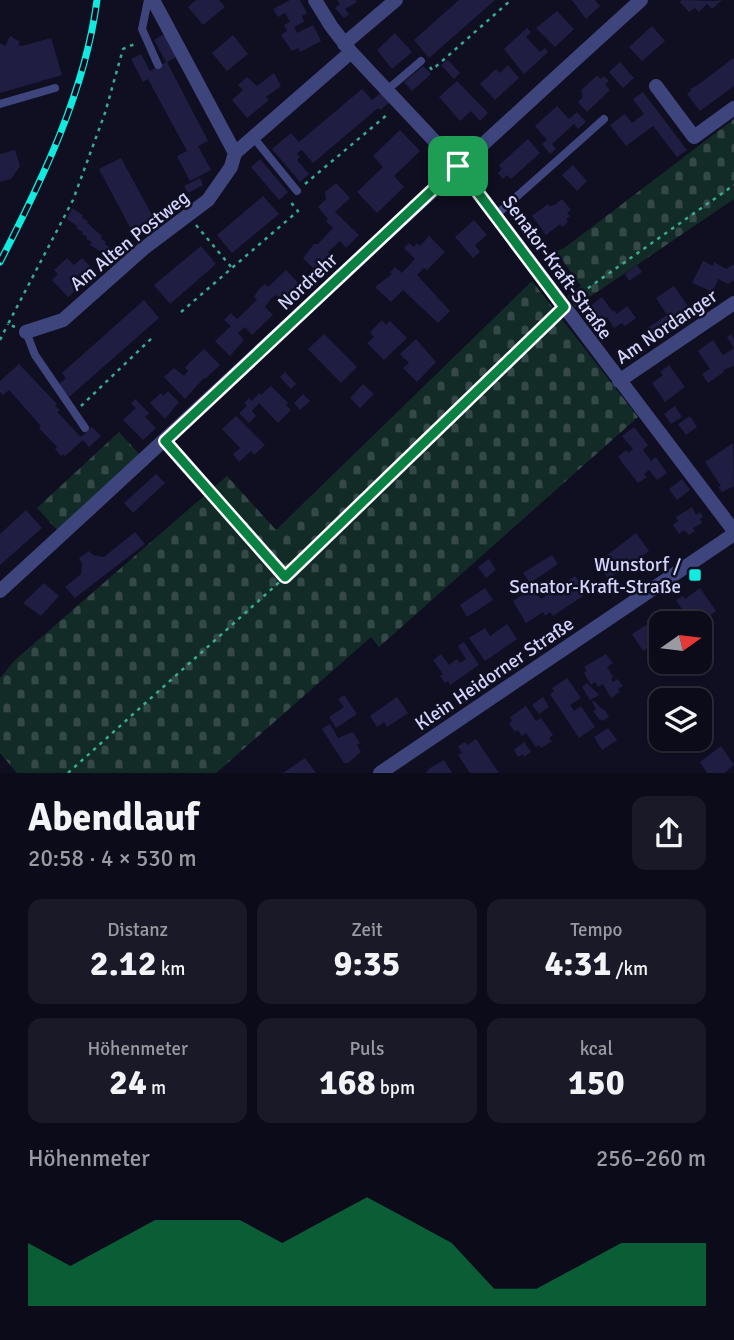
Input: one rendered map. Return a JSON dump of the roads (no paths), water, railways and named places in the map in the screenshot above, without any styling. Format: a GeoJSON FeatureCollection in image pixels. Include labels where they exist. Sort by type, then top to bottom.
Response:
{"type":"FeatureCollection","features":[{"type":"Feature","properties":{"kind":"street"},"geometry":{"type":"LineString","coordinates":[[153,0],[235,153]]}},
{"type":"Feature","properties":{"kind":"street","name":"Senator-Kraft-Straße"},"geometry":{"type":"LineString","coordinates":[[316,0],[348,48],[458,166],[619,381],[725,515],[734,533]]}},
{"type":"Feature","properties":{"kind":"street","name":"Am Alten Postweg"},"geometry":{"type":"LineString","coordinates":[[26,332],[63,320],[143,249],[208,200],[231,167],[235,153],[396,0]]}},
{"type":"Feature","properties":{"kind":"street","name":"Nordrehr"},"geometry":{"type":"LineString","coordinates":[[0,591],[640,0]]}},
{"type":"Feature","properties":{"kind":"street"},"geometry":{"type":"LineString","coordinates":[[656,86],[694,138],[734,108]]}},
{"type":"Feature","properties":{"kind":"street","name":"Am Nordanger"},"geometry":{"type":"LineString","coordinates":[[619,381],[734,303]]}},
{"type":"Feature","properties":{"kind":"street","name":"Klein Heidorner Straße"},"geometry":{"type":"LineString","coordinates":[[380,773],[734,533]]}},
{"type":"Feature","properties":{"kind":"lane"},"geometry":{"type":"LineString","coordinates":[[148,0],[142,29],[158,65]]}},
{"type":"Feature","properties":{"kind":"lane"},"geometry":{"type":"LineString","coordinates":[[387,90],[421,61]]}},
{"type":"Feature","properties":{"kind":"lane"},"geometry":{"type":"LineString","coordinates":[[0,104],[55,88]]}},
{"type":"Feature","properties":{"kind":"lane"},"geometry":{"type":"LineString","coordinates":[[496,215],[604,119]]}},
{"type":"Feature","properties":{"kind":"lane"},"geometry":{"type":"LineString","coordinates":[[253,137],[298,191]]}},
{"type":"Feature","properties":{"kind":"lane"},"geometry":{"type":"LineString","coordinates":[[26,332],[35,355],[85,428]]}},
{"type":"Feature","properties":{"kind":"railway"},"geometry":{"type":"LineString","coordinates":[[0,262],[60,135],[83,68],[97,0]]}},
{"type":"Feature","properties":{"kind":"place","name":"Wunstorf / Senator-Kraft-Straße"},"geometry":{"type":"Point","coordinates":[695,575]}}]}
